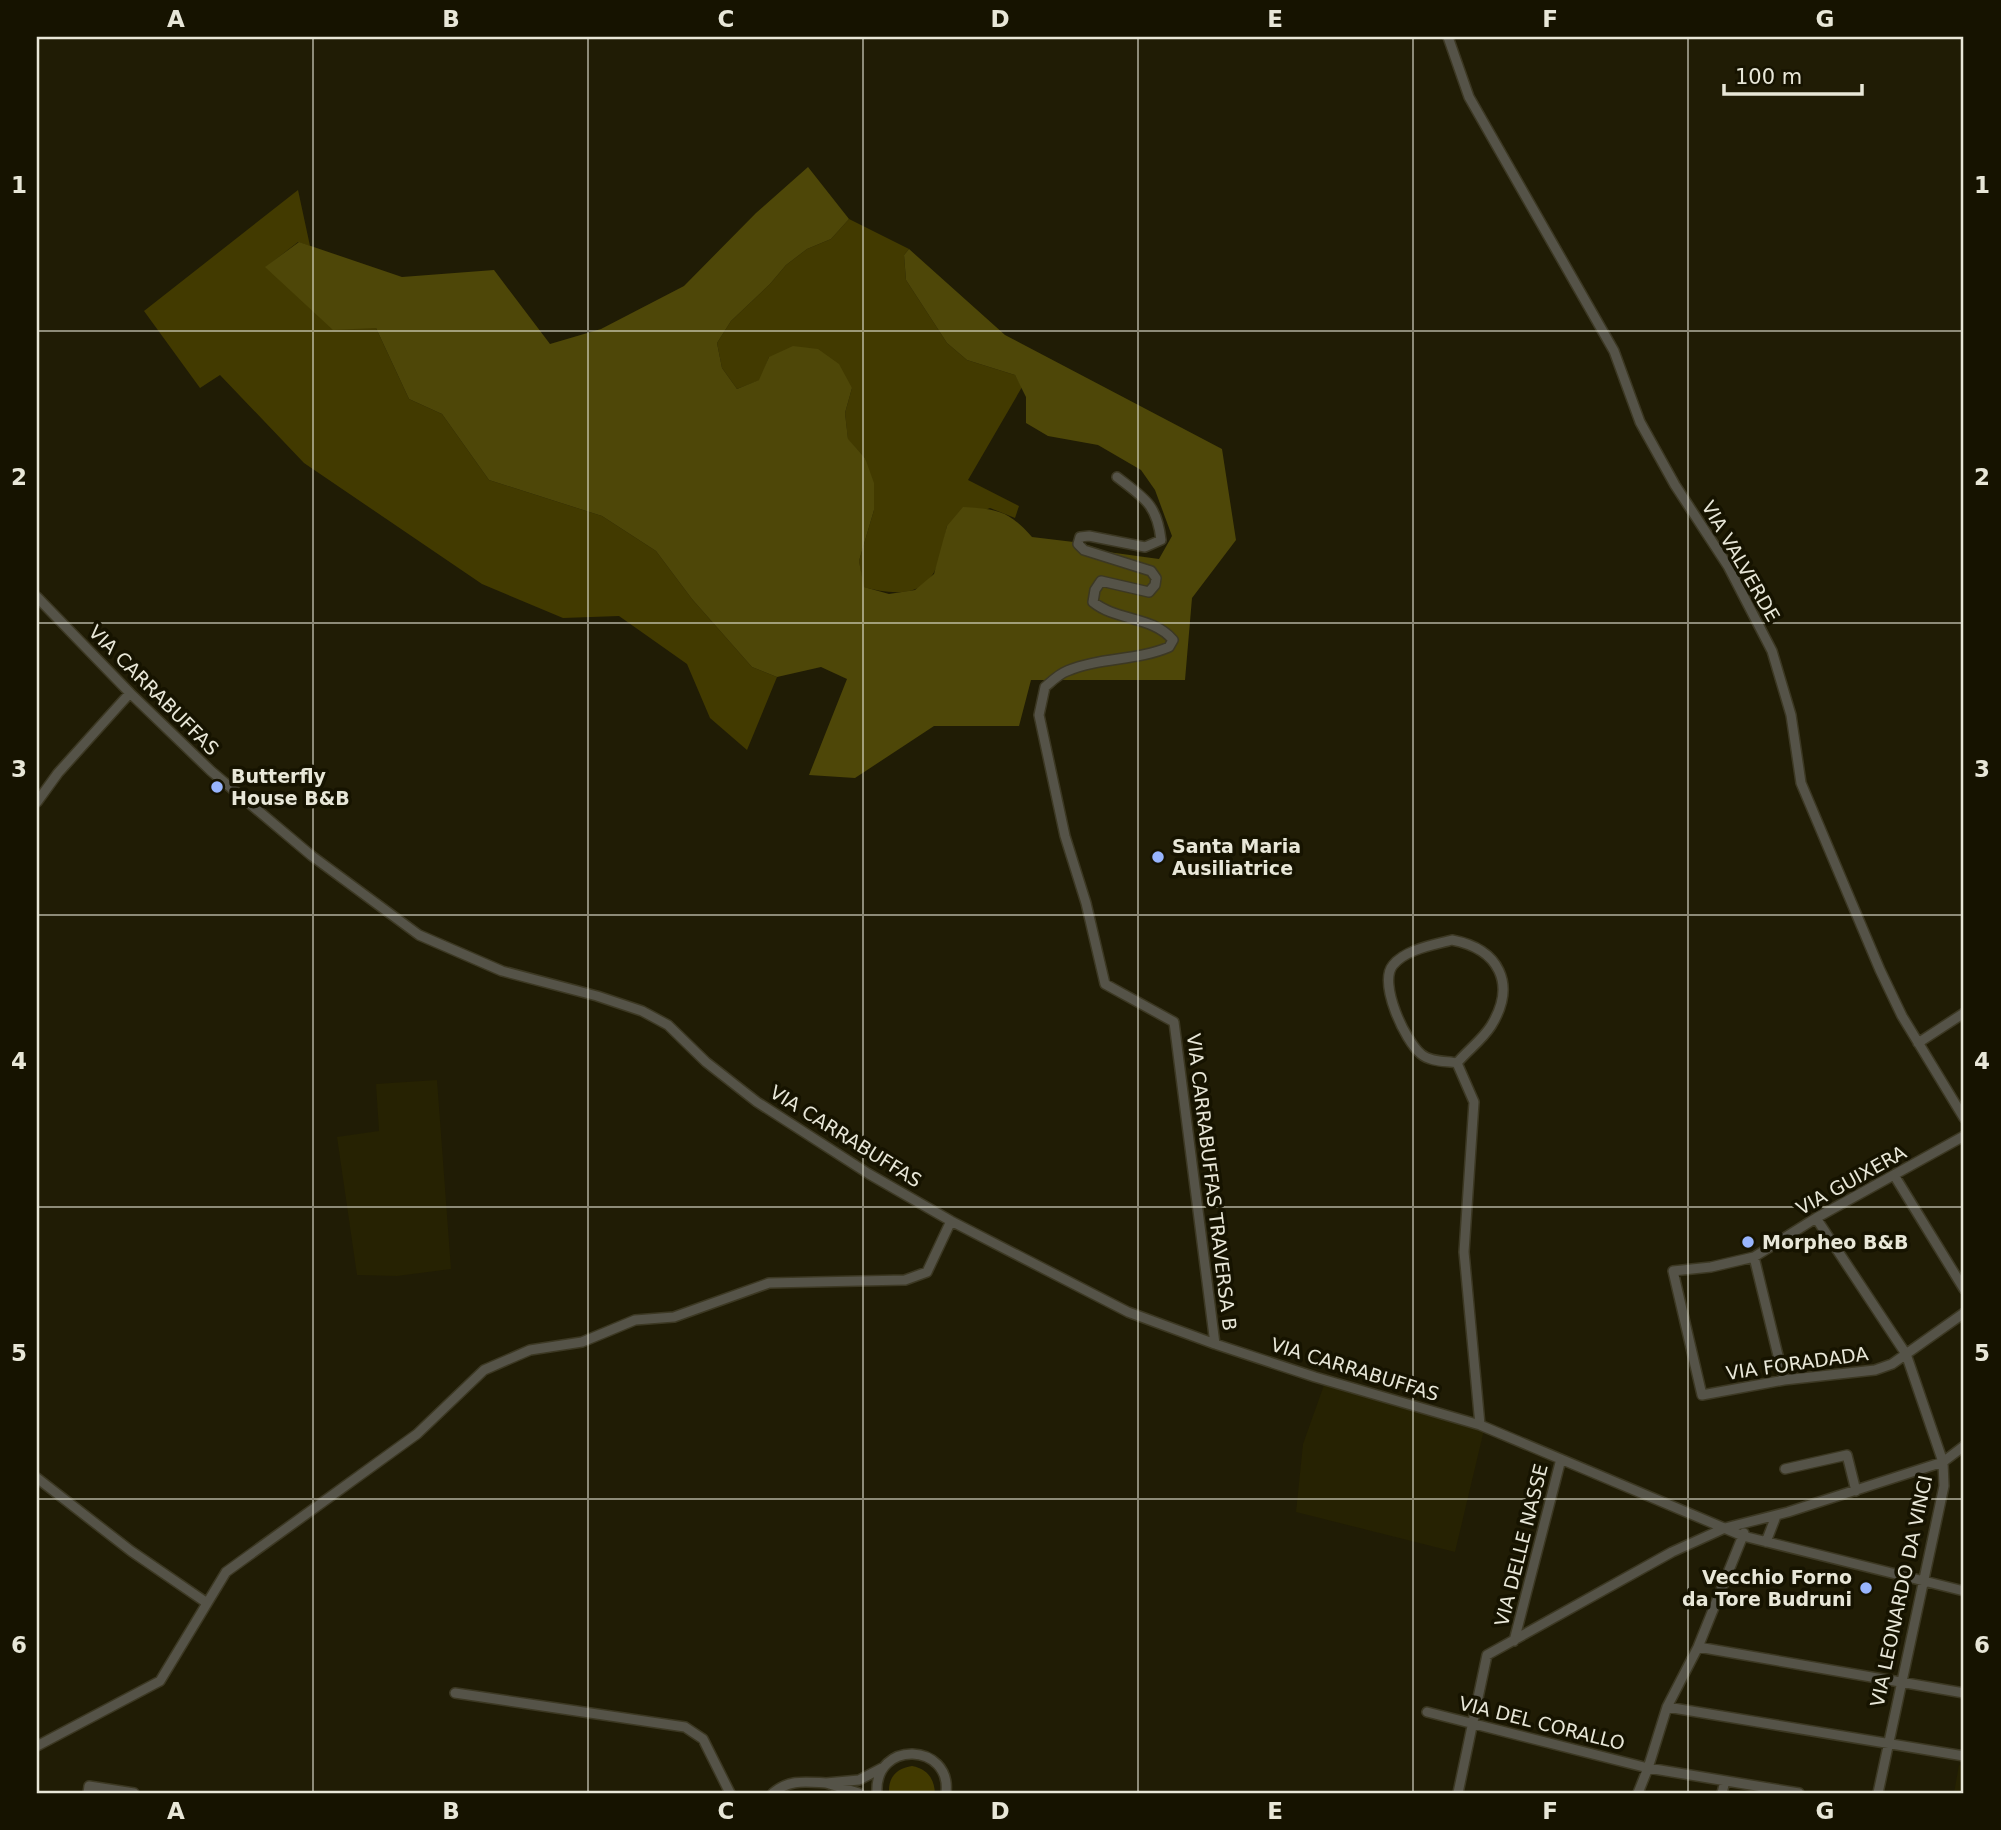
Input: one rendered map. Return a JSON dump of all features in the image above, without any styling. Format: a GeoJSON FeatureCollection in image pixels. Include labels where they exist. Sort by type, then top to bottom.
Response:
{"type":"FeatureCollection","features":[{"type":"Feature","properties":{"kind":"street","name":"VIA VALVERDE"},"geometry":{"type":"LineString","coordinates":[[1448,37],[1469,97],[1615,351],[1640,422],[1675,485],[1728,566],[1772,651],[1791,715],[1801,783],[1902,1016],[1964,1118]]}},
{"type":"Feature","properties":{"kind":"street","name":"VIA CARRABUFFAS TRAVERSA B"},"geometry":{"type":"LineString","coordinates":[[1117,477],[1147,500],[1158,519],[1161,540],[1145,547],[1089,536],[1080,537],[1078,544],[1084,550],[1151,571],[1156,578],[1155,585],[1149,592],[1101,581],[1095,590],[1093,602],[1102,609],[1155,625],[1173,640],[1169,647],[1153,654],[1084,665],[1064,672],[1045,687],[1040,715],[1065,835],[1086,903],[1105,984],[1174,1023],[1215,1344]]}},
{"type":"Feature","properties":{"kind":"street","name":"VIA CARRABUFFAS"},"geometry":{"type":"LineString","coordinates":[[37,597],[130,693],[211,771],[281,832],[419,935],[502,971],[642,1011],[668,1025],[706,1062],[757,1102],[869,1174],[951,1222],[1128,1311],[1215,1344],[1315,1377],[1480,1425],[1742,1536],[1766,1542]]}},
{"type":"Feature","properties":{"kind":"street"},"geometry":{"type":"LineString","coordinates":[[37,802],[58,774],[130,693]]}},
{"type":"Feature","properties":{"kind":"street"},"geometry":{"type":"LineString","coordinates":[[1452,940],[1472,944],[1493,960],[1503,978],[1503,995],[1492,1024],[1457,1063],[1423,1056],[1413,1047],[1392,1004],[1388,976],[1392,966],[1403,957],[1419,949],[1452,940]]}},
{"type":"Feature","properties":{"kind":"street"},"geometry":{"type":"LineString","coordinates":[[1919,1043],[1964,1013]]}},
{"type":"Feature","properties":{"kind":"street"},"geometry":{"type":"LineString","coordinates":[[1457,1063],[1474,1102],[1464,1252],[1480,1425]]}},
{"type":"Feature","properties":{"kind":"street","name":"VIA GUIXERA"},"geometry":{"type":"LineString","coordinates":[[1702,1395],[1673,1271],[1711,1267],[1754,1257],[1816,1218],[1964,1136]]}},
{"type":"Feature","properties":{"kind":"street"},"geometry":{"type":"LineString","coordinates":[[1894,1175],[1964,1289]]}},
{"type":"Feature","properties":{"kind":"street","name":"VIA LEONARDO DA VINCI"},"geometry":{"type":"LineString","coordinates":[[1816,1218],[1906,1354],[1943,1462],[1944,1486],[1878,1793]]}},
{"type":"Feature","properties":{"kind":"street"},"geometry":{"type":"LineString","coordinates":[[37,1746],[160,1681],[226,1572],[417,1434],[484,1370],[530,1350],[582,1342],[635,1320],[674,1317],[769,1283],[905,1280],[928,1272],[951,1222]]}},
{"type":"Feature","properties":{"kind":"street"},"geometry":{"type":"LineString","coordinates":[[1754,1257],[1784,1380]]}},
{"type":"Feature","properties":{"kind":"street","name":"VIA FORADADA"},"geometry":{"type":"LineString","coordinates":[[1702,1395],[1784,1380],[1875,1370],[1892,1364],[1964,1312]]}},
{"type":"Feature","properties":{"kind":"street"},"geometry":{"type":"LineString","coordinates":[[1458,1793],[1487,1655],[1672,1552],[1725,1528],[1776,1516],[1943,1462],[1964,1446]]}},
{"type":"Feature","properties":{"kind":"street"},"geometry":{"type":"LineString","coordinates":[[1785,1469],[1847,1455],[1856,1491]]}},
{"type":"Feature","properties":{"kind":"street","name":"VIA DELLE NASSE"},"geometry":{"type":"LineString","coordinates":[[1514,1641],[1561,1459]]}},
{"type":"Feature","properties":{"kind":"street"},"geometry":{"type":"LineString","coordinates":[[37,1478],[131,1551],[207,1603]]}},
{"type":"Feature","properties":{"kind":"street"},"geometry":{"type":"LineString","coordinates":[[1776,1516],[1766,1542],[1964,1591]]}},
{"type":"Feature","properties":{"kind":"street"},"geometry":{"type":"LineString","coordinates":[[1637,1793],[1648,1768],[1667,1707],[1698,1647],[1748,1522]]}},
{"type":"Feature","properties":{"kind":"street"},"geometry":{"type":"LineString","coordinates":[[1698,1647],[1964,1693]]}},
{"type":"Feature","properties":{"kind":"street"},"geometry":{"type":"LineString","coordinates":[[455,1693],[685,1727],[703,1739],[730,1793]]}},
{"type":"Feature","properties":{"kind":"street"},"geometry":{"type":"LineString","coordinates":[[1667,1707],[1964,1756]]}},
{"type":"Feature","properties":{"kind":"street","name":"VIA DEL CORALLO"},"geometry":{"type":"LineString","coordinates":[[1427,1712],[1648,1768],[1799,1793]]}},
{"type":"Feature","properties":{"kind":"street"},"geometry":{"type":"LineString","coordinates":[[773,1793],[793,1782],[859,1780],[906,1754],[923,1755],[938,1765],[944,1775],[946,1793]]}},
{"type":"Feature","properties":{"kind":"street"},"geometry":{"type":"LineString","coordinates":[[877,1793],[877,1783],[884,1767]]}},
{"type":"Feature","properties":{"kind":"street"},"geometry":{"type":"LineString","coordinates":[[1722,1793],[1725,1781]]}},
{"type":"Feature","properties":{"kind":"street"},"geometry":{"type":"LineString","coordinates":[[826,1783],[859,1793]]}},
{"type":"Feature","properties":{"kind":"street"},"geometry":{"type":"LineString","coordinates":[[89,1790],[134,1793]]}},
{"type":"Feature","properties":{"kind":"shaded area"},"geometry":{"type":"Polygon","coordinates":[[[808,167],[849,219],[831,239],[807,249],[786,265],[731,321],[717,343],[722,368],[737,389],[759,380],[769,357],[793,346],[818,349],[839,364],[852,388],[845,413],[848,439],[865,458],[874,483],[874,510],[859,561],[864,587],[889,594],[915,590],[934,574],[947,526],[963,507],[1002,513],[1032,537],[1082,543],[1108,552],[1159,559],[1172,536],[1155,490],[1141,470],[1098,445],[1048,436],[1026,423],[1026,397],[1015,375],[967,360],[947,343],[906,280],[904,255],[909,249],[1005,335],[1222,449],[1236,540],[1192,598],[1185,680],[1031,680],[1019,726],[934,726],[855,778],[809,775],[847,679],[821,667],[777,677],[752,667],[692,599],[656,551],[602,516],[489,480],[442,414],[409,399],[376,328],[333,330],[265,267],[299,242],[402,277],[494,270],[550,344],[601,329],[684,286],[756,213],[808,167]]]}},
{"type":"Feature","properties":{"kind":"shaded area"},"geometry":{"type":"Polygon","coordinates":[[[298,190],[310,246],[298,242],[266,267],[376,328],[409,399],[442,414],[489,480],[602,516],[656,551],[692,599],[752,667],[777,677],[747,750],[710,718],[687,664],[619,616],[563,618],[482,584],[304,463],[220,375],[200,388],[144,311],[298,190]]]}},
{"type":"Feature","properties":{"kind":"shaded area"},"geometry":{"type":"Polygon","coordinates":[[[849,219],[909,249],[904,255],[906,280],[947,343],[967,360],[1015,375],[1022,387],[968,480],[1019,506],[1015,518],[990,508],[947,526],[940,558],[933,574],[926,582],[910,591],[892,592],[863,587],[859,561],[874,510],[865,458],[848,440],[845,413],[852,388],[769,357],[760,380],[737,389],[722,368],[717,343],[731,321],[786,265],[807,249],[831,239],[849,219]]]}},
{"type":"Feature","properties":{"kind":"shaded area"},"geometry":{"type":"Polygon","coordinates":[[[437,1080],[451,1269],[397,1276],[357,1275],[337,1137],[379,1131],[376,1084],[437,1080]]]}},
{"type":"Feature","properties":{"kind":"shaded area"},"geometry":{"type":"Polygon","coordinates":[[[1324,1385],[1484,1430],[1455,1552],[1296,1512],[1303,1444],[1324,1385]]]}},
{"type":"Feature","properties":{"kind":"shaded area"},"geometry":{"type":"Polygon","coordinates":[[[1959,1765],[1964,1766],[1964,1793],[1954,1793],[1959,1765]]]}},
{"type":"Feature","properties":{"kind":"shaded area"},"geometry":{"type":"Polygon","coordinates":[[[912,1766],[929,1775],[935,1793],[889,1793],[894,1774],[912,1766]]]}},
{"type":"Feature","properties":{"kind":"place","name":"Butterfly House B&B"},"geometry":{"type":"Point","coordinates":[217,787]}},
{"type":"Feature","properties":{"kind":"place","name":"Santa Maria Ausiliatrice"},"geometry":{"type":"Point","coordinates":[1158,857]}},
{"type":"Feature","properties":{"kind":"place","name":"Morpheo B&B"},"geometry":{"type":"Point","coordinates":[1748,1242]}},
{"type":"Feature","properties":{"kind":"place","name":"Vecchio Forno da Tore Budruni"},"geometry":{"type":"Point","coordinates":[1866,1588]}}]}
